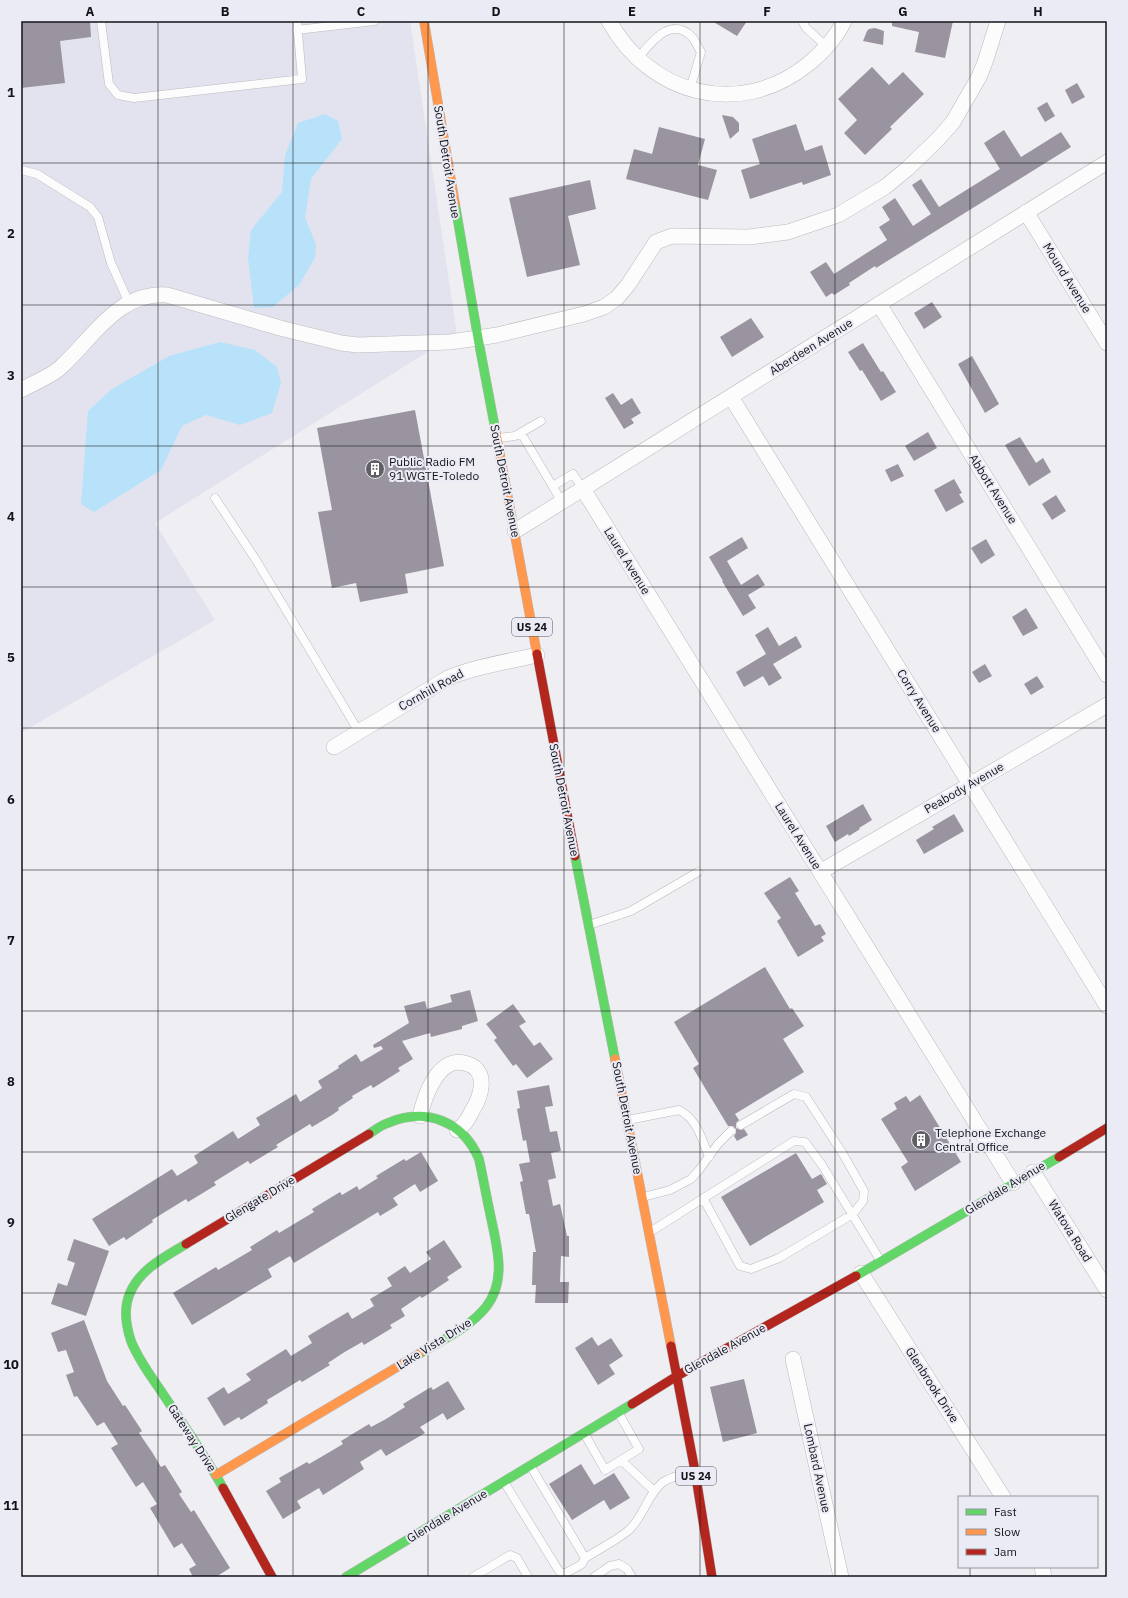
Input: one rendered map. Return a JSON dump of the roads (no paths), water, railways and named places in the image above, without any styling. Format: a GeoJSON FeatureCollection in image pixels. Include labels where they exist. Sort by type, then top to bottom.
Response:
{"type":"FeatureCollection","features":[{"type":"Feature","properties":{"kind":"main road","name":"South Detroit Avenue"},"geometry":{"type":"LineString","coordinates":[[424,21],[478,338],[588,925],[650,1232],[695,1471],[712,1577]]}},
{"type":"Feature","properties":{"kind":"main road","name":"Lake Vista Drive"},"geometry":{"type":"LineString","coordinates":[[216,1475],[456,1332],[472,1321],[488,1305],[494,1296],[498,1284],[499,1258],[479,1159],[474,1148],[468,1139],[457,1130],[433,1118],[412,1117]]}},
{"type":"Feature","properties":{"kind":"main road","name":"Glengate Drive"},"geometry":{"type":"LineString","coordinates":[[128,1297],[144,1272],[156,1262],[386,1123],[412,1117]]}},
{"type":"Feature","properties":{"kind":"main road","name":"Glendale Avenue"},"geometry":{"type":"LineString","coordinates":[[346,1577],[677,1376],[861,1273],[1107,1128]]}},
{"type":"Feature","properties":{"kind":"main road","name":"Gateway Drive"},"geometry":{"type":"LineString","coordinates":[[128,1297],[125,1314],[126,1326],[130,1341],[138,1356],[216,1475],[272,1577]]}},
{"type":"Feature","properties":{"kind":"street"},"geometry":{"type":"LineString","coordinates":[[609,21],[616,34],[637,58],[658,76],[690,90],[728,95],[766,88],[790,77],[816,58],[827,47],[844,21]]}},
{"type":"Feature","properties":{"kind":"street"},"geometry":{"type":"LineString","coordinates":[[21,390],[60,368],[109,317],[129,302],[156,294],[167,295],[280,328],[341,343],[358,345],[450,342],[498,335],[584,314],[604,306],[621,294],[656,242],[672,236],[749,238],[771,235],[815,224],[838,216],[885,187],[907,169],[953,122],[979,77],[998,21]]}},
{"type":"Feature","properties":{"kind":"street","name":"Aberdeen Avenue"},"geometry":{"type":"LineString","coordinates":[[515,531],[1107,162]]}},
{"type":"Feature","properties":{"kind":"street","name":"Mound Avenue"},"geometry":{"type":"LineString","coordinates":[[1026,212],[1107,343]]}},
{"type":"Feature","properties":{"kind":"street","name":"Abbott Avenue"},"geometry":{"type":"LineString","coordinates":[[879,304],[1107,674]]}},
{"type":"Feature","properties":{"kind":"street","name":"Corry Avenue"},"geometry":{"type":"LineString","coordinates":[[731,397],[1107,1006]]}},
{"type":"Feature","properties":{"kind":"street","name":"Laurel Avenue"},"geometry":{"type":"LineString","coordinates":[[583,489],[1013,1183]]}},
{"type":"Feature","properties":{"kind":"street","name":"Cornhill Road"},"geometry":{"type":"LineString","coordinates":[[334,747],[448,678],[480,667],[537,655]]}},
{"type":"Feature","properties":{"kind":"street","name":"Peabody Avenue"},"geometry":{"type":"LineString","coordinates":[[820,872],[1107,705]]}},
{"type":"Feature","properties":{"kind":"street"},"geometry":{"type":"LineString","coordinates":[[412,1117],[442,1070],[452,1063],[461,1062],[472,1066],[480,1075],[482,1083],[480,1096],[467,1121],[457,1130]]}},
{"type":"Feature","properties":{"kind":"street","name":"Watova Road"},"geometry":{"type":"LineString","coordinates":[[1032,1172],[1107,1290]]}},
{"type":"Feature","properties":{"kind":"street","name":"Glenbrook Drive"},"geometry":{"type":"LineString","coordinates":[[861,1273],[1002,1496]]}},
{"type":"Feature","properties":{"kind":"street","name":"Lombard Avenue"},"geometry":{"type":"LineString","coordinates":[[793,1359],[841,1577]]}},
{"type":"Feature","properties":{"kind":"lane"},"geometry":{"type":"LineString","coordinates":[[102,21],[109,84],[118,95],[128,98],[302,79],[296,21]]}},
{"type":"Feature","properties":{"kind":"lane"},"geometry":{"type":"LineString","coordinates":[[297,30],[374,21]]}},
{"type":"Feature","properties":{"kind":"lane"},"geometry":{"type":"LineString","coordinates":[[802,21],[806,28],[827,47]]}},
{"type":"Feature","properties":{"kind":"lane"},"geometry":{"type":"LineString","coordinates":[[637,58],[659,35],[671,28],[682,30],[693,38],[701,52],[690,90]]}},
{"type":"Feature","properties":{"kind":"lane"},"geometry":{"type":"LineString","coordinates":[[21,170],[37,174],[90,207],[98,217],[111,263],[129,302]]}},
{"type":"Feature","properties":{"kind":"lane"},"geometry":{"type":"LineString","coordinates":[[497,438],[515,436],[541,421]]}},
{"type":"Feature","properties":{"kind":"lane"},"geometry":{"type":"LineString","coordinates":[[521,433],[562,502]]}},
{"type":"Feature","properties":{"kind":"lane"},"geometry":{"type":"LineString","coordinates":[[553,486],[573,474],[583,489]]}},
{"type":"Feature","properties":{"kind":"lane"},"geometry":{"type":"LineString","coordinates":[[215,498],[256,560],[359,732]]}},
{"type":"Feature","properties":{"kind":"lane"},"geometry":{"type":"LineString","coordinates":[[588,925],[631,911],[698,872]]}},
{"type":"Feature","properties":{"kind":"lane"},"geometry":{"type":"LineString","coordinates":[[703,1198],[740,1266],[751,1269],[779,1258],[853,1214],[863,1201],[864,1191],[843,1154],[806,1097],[794,1094],[742,1125]]}},
{"type":"Feature","properties":{"kind":"lane"},"geometry":{"type":"LineString","coordinates":[[628,1120],[679,1110],[686,1113],[699,1130],[709,1157]]}},
{"type":"Feature","properties":{"kind":"lane"},"geometry":{"type":"LineString","coordinates":[[643,1197],[670,1190],[691,1179],[731,1131]]}},
{"type":"Feature","properties":{"kind":"lane"},"geometry":{"type":"LineString","coordinates":[[650,1232],[794,1141],[805,1142],[822,1165],[853,1214],[880,1262]]}},
{"type":"Feature","properties":{"kind":"lane"},"geometry":{"type":"LineString","coordinates":[[583,1433],[605,1470],[639,1449],[617,1412]]}},
{"type":"Feature","properties":{"kind":"lane"},"geometry":{"type":"LineString","coordinates":[[621,1460],[654,1491]]}},
{"type":"Feature","properties":{"kind":"lane"},"geometry":{"type":"LineString","coordinates":[[530,1465],[585,1558]]}},
{"type":"Feature","properties":{"kind":"lane"},"geometry":{"type":"LineString","coordinates":[[503,1481],[560,1571],[564,1574],[582,1564],[585,1558],[609,1544],[629,1529],[642,1515],[654,1491],[664,1482],[674,1476],[695,1471]]}},
{"type":"Feature","properties":{"kind":"lane"},"geometry":{"type":"LineString","coordinates":[[473,1577],[510,1555],[517,1558],[528,1577]]}},
{"type":"Feature","properties":{"kind":"lane"},"geometry":{"type":"LineString","coordinates":[[594,1577],[610,1566],[619,1564],[627,1569],[632,1577]]}},
{"type":"Feature","properties":{"kind":"water"},"geometry":{"type":"Polygon","coordinates":[[[325,114],[338,121],[342,139],[311,179],[305,217],[316,245],[315,258],[299,285],[273,307],[254,308],[248,258],[251,230],[282,192],[285,155],[298,123],[325,114]]]}},
{"type":"Feature","properties":{"kind":"water"},"geometry":{"type":"Polygon","coordinates":[[[220,342],[255,350],[277,367],[281,383],[272,413],[240,425],[206,415],[182,426],[161,470],[94,512],[81,504],[88,411],[112,389],[169,356],[220,342]]]}},
{"type":"Feature","properties":{"kind":"place","name":"Public Radio FM 91 WGTE-Toledo"},"geometry":{"type":"Point","coordinates":[375,469]}},
{"type":"Feature","properties":{"kind":"place","name":"Telephone Exchange Central Office"},"geometry":{"type":"Point","coordinates":[921,1140]}}]}
